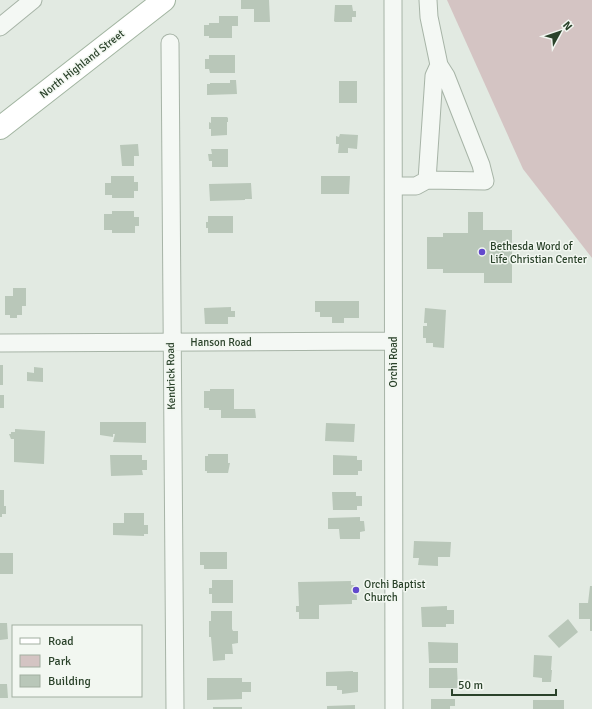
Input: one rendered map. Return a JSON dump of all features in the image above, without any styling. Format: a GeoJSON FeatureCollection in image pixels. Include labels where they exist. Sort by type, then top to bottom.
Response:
{"type":"FeatureCollection","features":[{"type":"Feature","properties":{"kind":"main road","name":"North Highland Street"},"geometry":{"type":"LineString","coordinates":[[0,128],[164,0]]}},
{"type":"Feature","properties":{"kind":"street"},"geometry":{"type":"LineString","coordinates":[[0,27],[33,0]]}},
{"type":"Feature","properties":{"kind":"street"},"geometry":{"type":"LineString","coordinates":[[394,186],[416,186],[427,180],[485,182],[481,165],[446,76],[439,65],[428,0]]}},
{"type":"Feature","properties":{"kind":"street","name":"Orchi Road"},"geometry":{"type":"LineString","coordinates":[[394,7],[394,709]]}},
{"type":"Feature","properties":{"kind":"street","name":"Kendrick Road"},"geometry":{"type":"LineString","coordinates":[[170,43],[171,342],[175,709]]}},
{"type":"Feature","properties":{"kind":"street"},"geometry":{"type":"LineString","coordinates":[[427,180],[434,76],[439,65]]}},
{"type":"Feature","properties":{"kind":"street","name":"Hanson Road"},"geometry":{"type":"LineString","coordinates":[[0,343],[393,341]]}},
{"type":"Feature","properties":{"kind":"green space"},"geometry":{"type":"Polygon","coordinates":[[[447,0],[592,0],[592,258],[523,169],[447,0]]]}},
{"type":"Feature","properties":{"kind":"building"},"geometry":{"type":"Polygon","coordinates":[[[241,0],[269,0],[270,22],[254,22],[254,9],[241,9],[241,0]]]}},
{"type":"Feature","properties":{"kind":"building"},"geometry":{"type":"Polygon","coordinates":[[[335,5],[352,5],[353,11],[356,11],[356,17],[352,17],[352,22],[335,22],[335,5]]]}},
{"type":"Feature","properties":{"kind":"building"},"geometry":{"type":"Polygon","coordinates":[[[219,16],[238,16],[238,26],[232,26],[232,38],[209,38],[209,36],[204,36],[204,25],[209,25],[209,23],[219,23],[219,16]]]}},
{"type":"Feature","properties":{"kind":"building"},"geometry":{"type":"Polygon","coordinates":[[[209,55],[235,55],[235,73],[210,73],[209,69],[205,69],[205,59],[209,59],[209,55]]]}},
{"type":"Feature","properties":{"kind":"building"},"geometry":{"type":"Polygon","coordinates":[[[230,80],[236,80],[237,94],[207,95],[207,84],[230,83],[230,80]]]}},
{"type":"Feature","properties":{"kind":"building"},"geometry":{"type":"Polygon","coordinates":[[[339,81],[357,81],[357,103],[339,103],[339,81]]]}},
{"type":"Feature","properties":{"kind":"building"},"geometry":{"type":"Polygon","coordinates":[[[211,117],[228,118],[227,135],[211,136],[209,122],[211,123],[211,117]]]}},
{"type":"Feature","properties":{"kind":"building"},"geometry":{"type":"Polygon","coordinates":[[[340,134],[358,135],[357,149],[348,148],[348,153],[338,153],[339,144],[336,144],[336,136],[339,137],[340,134]]]}},
{"type":"Feature","properties":{"kind":"building"},"geometry":{"type":"Polygon","coordinates":[[[138,144],[139,156],[134,156],[134,166],[122,166],[120,145],[138,144]]]}},
{"type":"Feature","properties":{"kind":"building"},"geometry":{"type":"Polygon","coordinates":[[[211,149],[228,149],[228,167],[212,167],[212,161],[209,161],[208,154],[212,154],[211,149]]]}},
{"type":"Feature","properties":{"kind":"building"},"geometry":{"type":"Polygon","coordinates":[[[111,176],[134,176],[134,182],[138,182],[138,191],[134,191],[134,198],[112,198],[112,195],[105,195],[105,183],[111,183],[111,176]]]}},
{"type":"Feature","properties":{"kind":"building"},"geometry":{"type":"Polygon","coordinates":[[[321,176],[350,176],[349,194],[321,194],[321,176]]]}},
{"type":"Feature","properties":{"kind":"building"},"geometry":{"type":"Polygon","coordinates":[[[251,183],[252,199],[210,201],[209,184],[251,183]]]}},
{"type":"Feature","properties":{"kind":"building"},"geometry":{"type":"Polygon","coordinates":[[[112,211],[134,211],[134,217],[139,217],[139,226],[135,226],[135,233],[112,233],[112,230],[104,230],[104,214],[112,214],[112,211]]]}},
{"type":"Feature","properties":{"kind":"building"},"geometry":{"type":"Polygon","coordinates":[[[468,212],[483,212],[483,230],[512,230],[512,283],[484,283],[484,273],[443,273],[443,269],[427,269],[427,237],[443,237],[443,233],[468,233],[468,212]]]}},
{"type":"Feature","properties":{"kind":"building"},"geometry":{"type":"Polygon","coordinates":[[[208,216],[233,216],[233,233],[208,233],[206,222],[208,222],[208,216]]]}},
{"type":"Feature","properties":{"kind":"building"},"geometry":{"type":"Polygon","coordinates":[[[13,288],[26,288],[26,306],[22,306],[22,315],[17,315],[17,318],[10,318],[10,315],[5,315],[5,296],[13,296],[13,288]]]}},
{"type":"Feature","properties":{"kind":"building"},"geometry":{"type":"Polygon","coordinates":[[[315,301],[359,301],[359,318],[344,318],[344,323],[332,323],[332,317],[320,317],[320,312],[315,312],[315,301]]]}},
{"type":"Feature","properties":{"kind":"building"},"geometry":{"type":"Polygon","coordinates":[[[231,307],[231,311],[235,311],[235,317],[228,317],[228,324],[205,324],[204,308],[231,307]]]}},
{"type":"Feature","properties":{"kind":"building"},"geometry":{"type":"Polygon","coordinates":[[[425,308],[446,310],[444,348],[433,347],[433,343],[426,343],[426,338],[423,338],[423,326],[427,326],[427,323],[424,323],[425,308]]]}},
{"type":"Feature","properties":{"kind":"building"},"geometry":{"type":"Polygon","coordinates":[[[0,365],[3,365],[3,385],[0,385],[0,365]]]}},
{"type":"Feature","properties":{"kind":"building"},"geometry":{"type":"Polygon","coordinates":[[[34,367],[43,368],[43,382],[27,381],[27,372],[34,373],[34,367]]]}},
{"type":"Feature","properties":{"kind":"building"},"geometry":{"type":"Polygon","coordinates":[[[210,389],[234,389],[234,409],[255,409],[256,418],[221,418],[221,410],[209,410],[209,408],[204,408],[204,391],[210,391],[210,389]]]}},
{"type":"Feature","properties":{"kind":"building"},"geometry":{"type":"Polygon","coordinates":[[[0,395],[4,395],[4,408],[0,408],[0,395]]]}},
{"type":"Feature","properties":{"kind":"building"},"geometry":{"type":"Polygon","coordinates":[[[100,422],[146,422],[146,443],[113,442],[115,434],[113,434],[113,437],[100,435],[100,422]]]}},
{"type":"Feature","properties":{"kind":"building"},"geometry":{"type":"Polygon","coordinates":[[[326,423],[355,424],[354,442],[325,441],[326,423]]]}},
{"type":"Feature","properties":{"kind":"building"},"geometry":{"type":"Polygon","coordinates":[[[15,429],[45,431],[44,464],[14,462],[14,439],[11,439],[9,434],[11,434],[11,432],[15,432],[15,429]]]}},
{"type":"Feature","properties":{"kind":"building"},"geometry":{"type":"Polygon","coordinates":[[[208,454],[228,454],[228,463],[230,463],[228,473],[207,473],[207,471],[205,471],[205,456],[208,456],[208,454]]]}},
{"type":"Feature","properties":{"kind":"building"},"geometry":{"type":"Polygon","coordinates":[[[110,455],[142,455],[142,460],[147,460],[147,470],[142,470],[143,475],[111,476],[110,455]]]}},
{"type":"Feature","properties":{"kind":"building"},"geometry":{"type":"Polygon","coordinates":[[[333,455],[357,456],[357,460],[362,460],[362,471],[358,471],[358,475],[333,475],[333,455]]]}},
{"type":"Feature","properties":{"kind":"building"},"geometry":{"type":"Polygon","coordinates":[[[0,490],[4,490],[4,506],[6,506],[6,514],[2,514],[2,517],[0,517],[0,490]]]}},
{"type":"Feature","properties":{"kind":"building"},"geometry":{"type":"Polygon","coordinates":[[[332,492],[356,492],[356,496],[362,496],[362,506],[357,506],[357,510],[333,510],[332,492]]]}},
{"type":"Feature","properties":{"kind":"building"},"geometry":{"type":"Polygon","coordinates":[[[124,513],[144,513],[144,525],[148,525],[148,534],[144,534],[144,536],[113,535],[113,523],[124,523],[124,513]]]}},
{"type":"Feature","properties":{"kind":"building"},"geometry":{"type":"Polygon","coordinates":[[[360,517],[360,521],[364,521],[365,531],[360,532],[360,539],[340,539],[339,529],[328,529],[328,518],[360,517]]]}},
{"type":"Feature","properties":{"kind":"building"},"geometry":{"type":"Polygon","coordinates":[[[414,541],[451,542],[450,557],[438,557],[438,566],[418,565],[419,558],[413,558],[414,541]]]}},
{"type":"Feature","properties":{"kind":"building"},"geometry":{"type":"Polygon","coordinates":[[[200,552],[227,552],[227,569],[204,569],[204,565],[200,565],[200,552]]]}},
{"type":"Feature","properties":{"kind":"building"},"geometry":{"type":"Polygon","coordinates":[[[0,553],[13,553],[13,574],[0,574],[0,553]]]}},
{"type":"Feature","properties":{"kind":"building"},"geometry":{"type":"Polygon","coordinates":[[[212,580],[233,580],[233,603],[212,603],[212,594],[209,594],[209,588],[212,588],[212,580]]]}},
{"type":"Feature","properties":{"kind":"building"},"geometry":{"type":"Polygon","coordinates":[[[351,581],[351,585],[356,585],[357,600],[352,600],[352,604],[319,605],[319,619],[299,619],[299,612],[296,612],[296,606],[299,606],[298,582],[351,581]]]}},
{"type":"Feature","properties":{"kind":"building"},"geometry":{"type":"Polygon","coordinates":[[[590,586],[592,586],[592,631],[590,631],[590,619],[579,619],[579,603],[588,603],[590,586]]]}},
{"type":"Feature","properties":{"kind":"building"},"geometry":{"type":"Polygon","coordinates":[[[447,606],[447,610],[454,610],[454,624],[446,624],[446,627],[422,627],[421,607],[447,606]]]}},
{"type":"Feature","properties":{"kind":"building"},"geometry":{"type":"Polygon","coordinates":[[[211,611],[232,611],[232,629],[233,631],[238,631],[238,643],[232,644],[233,654],[225,654],[225,660],[213,661],[211,637],[209,637],[209,621],[211,621],[211,611]]]}},
{"type":"Feature","properties":{"kind":"building"},"geometry":{"type":"Polygon","coordinates":[[[568,619],[578,632],[559,648],[548,636],[568,619]]]}},
{"type":"Feature","properties":{"kind":"building"},"geometry":{"type":"Polygon","coordinates":[[[0,623],[7,623],[8,639],[0,640],[0,623]]]}},
{"type":"Feature","properties":{"kind":"building"},"geometry":{"type":"Polygon","coordinates":[[[428,642],[458,643],[458,663],[429,663],[428,642]]]}},
{"type":"Feature","properties":{"kind":"building"},"geometry":{"type":"Polygon","coordinates":[[[534,655],[552,656],[551,682],[542,682],[542,678],[533,677],[534,655]]]}},
{"type":"Feature","properties":{"kind":"building"},"geometry":{"type":"Polygon","coordinates":[[[429,668],[457,668],[458,688],[429,688],[429,668]]]}},
{"type":"Feature","properties":{"kind":"building"},"geometry":{"type":"Polygon","coordinates":[[[326,672],[358,672],[358,692],[342,694],[342,690],[337,690],[337,686],[326,686],[326,672]]]}},
{"type":"Feature","properties":{"kind":"building"},"geometry":{"type":"Polygon","coordinates":[[[207,678],[242,678],[242,682],[251,682],[251,692],[242,692],[242,699],[207,700],[207,678]]]}},
{"type":"Feature","properties":{"kind":"building"},"geometry":{"type":"Polygon","coordinates":[[[0,684],[7,684],[8,698],[0,698],[0,684]]]}},
{"type":"Feature","properties":{"kind":"building"},"geometry":{"type":"Polygon","coordinates":[[[431,699],[455,699],[455,706],[450,706],[450,709],[431,709],[431,699]]]}},
{"type":"Feature","properties":{"kind":"building"},"geometry":{"type":"Polygon","coordinates":[[[533,700],[564,700],[564,709],[533,709],[533,700]]]}},
{"type":"Feature","properties":{"kind":"building"},"geometry":{"type":"Polygon","coordinates":[[[355,705],[355,709],[327,709],[327,706],[355,705]]]}},
{"type":"Feature","properties":{"kind":"building"},"geometry":{"type":"Polygon","coordinates":[[[213,707],[242,707],[242,709],[213,709],[213,707]]]}},
{"type":"Feature","properties":{"kind":"place","name":"Bethesda Word of Life Christian Center"},"geometry":{"type":"Point","coordinates":[482,252]}},
{"type":"Feature","properties":{"kind":"place","name":"Orchi Baptist Church"},"geometry":{"type":"Point","coordinates":[356,590]}}]}
